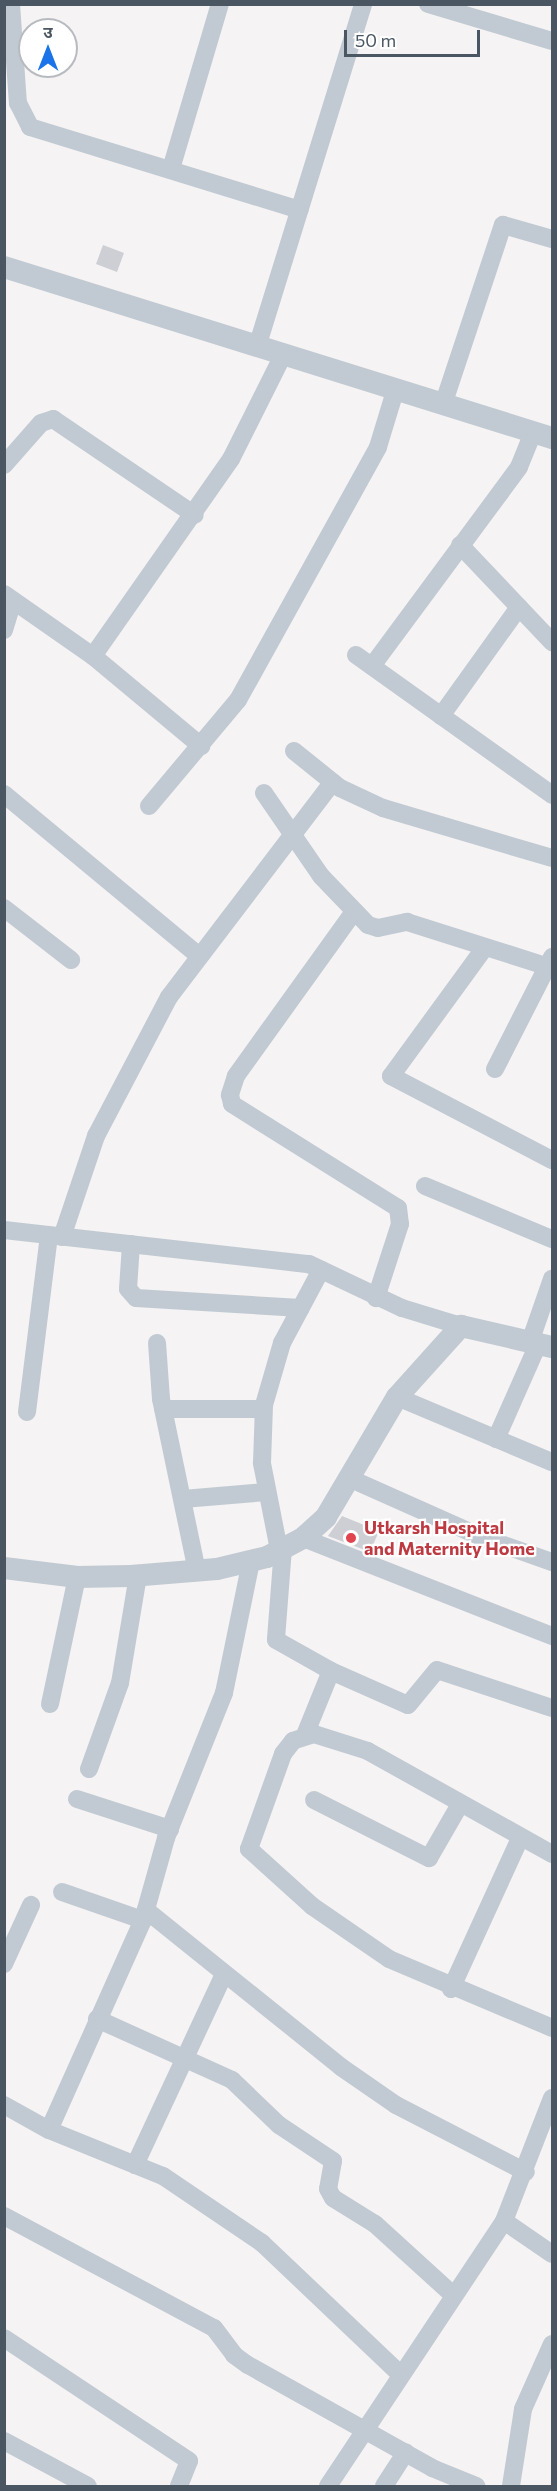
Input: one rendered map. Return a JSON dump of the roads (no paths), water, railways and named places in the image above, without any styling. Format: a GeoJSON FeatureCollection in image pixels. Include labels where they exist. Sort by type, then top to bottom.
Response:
{"type":"FeatureCollection","features":[{"type":"Feature","properties":{"kind":"street"},"geometry":{"type":"LineString","coordinates":[[11,4],[21,118],[30,127],[300,210]]}},
{"type":"Feature","properties":{"kind":"street"},"geometry":{"type":"LineString","coordinates":[[171,169],[220,4]]}},
{"type":"Feature","properties":{"kind":"street"},"geometry":{"type":"LineString","coordinates":[[257,347],[363,4]]}},
{"type":"Feature","properties":{"kind":"street"},"geometry":{"type":"LineString","coordinates":[[428,4],[552,41]]}},
{"type":"Feature","properties":{"kind":"street"},"geometry":{"type":"LineString","coordinates":[[443,405],[503,225],[552,239]]}},
{"type":"Feature","properties":{"kind":"street"},"geometry":{"type":"LineString","coordinates":[[4,267],[395,391],[543,435],[372,666]]}},
{"type":"Feature","properties":{"kind":"street"},"geometry":{"type":"LineString","coordinates":[[93,656],[195,515],[231,459],[283,355]]}},
{"type":"Feature","properties":{"kind":"street"},"geometry":{"type":"LineString","coordinates":[[149,806],[238,700],[339,523],[378,447],[395,391]]}},
{"type":"Feature","properties":{"kind":"street"},"geometry":{"type":"LineString","coordinates":[[4,465],[41,423],[53,419],[195,515]]}},
{"type":"Feature","properties":{"kind":"street"},"geometry":{"type":"LineString","coordinates":[[460,545],[552,642]]}},
{"type":"Feature","properties":{"kind":"street"},"geometry":{"type":"LineString","coordinates":[[4,630],[9,597],[93,656],[201,746]]}},
{"type":"Feature","properties":{"kind":"street"},"geometry":{"type":"LineString","coordinates":[[441,716],[519,607]]}},
{"type":"Feature","properties":{"kind":"street"},"geometry":{"type":"LineString","coordinates":[[356,655],[552,795]]}},
{"type":"Feature","properties":{"kind":"street"},"geometry":{"type":"LineString","coordinates":[[294,751],[333,782],[383,808],[552,858]]}},
{"type":"Feature","properties":{"kind":"street"},"geometry":{"type":"LineString","coordinates":[[27,1412],[55,1236],[119,1084],[169,997],[333,782]]}},
{"type":"Feature","properties":{"kind":"street"},"geometry":{"type":"LineString","coordinates":[[264,793],[291,835],[353,913],[378,928],[407,921],[483,950],[551,964],[495,1069]]}},
{"type":"Feature","properties":{"kind":"street"},"geometry":{"type":"LineString","coordinates":[[4,794],[199,956]]}},
{"type":"Feature","properties":{"kind":"street"},"geometry":{"type":"LineString","coordinates":[[4,908],[71,960]]}},
{"type":"Feature","properties":{"kind":"street"},"geometry":{"type":"LineString","coordinates":[[353,913],[236,1076],[230,1095],[239,1109],[398,1208],[400,1224],[376,1298]]}},
{"type":"Feature","properties":{"kind":"street"},"geometry":{"type":"LineString","coordinates":[[483,950],[391,1076],[552,1160]]}},
{"type":"Feature","properties":{"kind":"street"},"geometry":{"type":"LineString","coordinates":[[425,1186],[552,1239]]}},
{"type":"Feature","properties":{"kind":"street"},"geometry":{"type":"LineString","coordinates":[[4,1230],[282,1258],[321,1270],[376,1298],[461,1326],[540,1344]]}},
{"type":"Feature","properties":{"kind":"street"},"geometry":{"type":"LineString","coordinates":[[131,1244],[128,1289],[135,1298],[301,1308]]}},
{"type":"Feature","properties":{"kind":"street"},"geometry":{"type":"LineString","coordinates":[[321,1270],[282,1343],[263,1409],[267,1492],[289,1546],[276,1640],[331,1671],[408,1705],[437,1670],[552,1708]]}},
{"type":"Feature","properties":{"kind":"street"},"geometry":{"type":"LineString","coordinates":[[496,1439],[540,1344],[552,1279]]}},
{"type":"Feature","properties":{"kind":"street"},"geometry":{"type":"LineString","coordinates":[[4,1568],[77,1577],[196,1571],[251,1561],[289,1546],[326,1517],[351,1479],[397,1397],[461,1326]]}},
{"type":"Feature","properties":{"kind":"street"},"geometry":{"type":"LineString","coordinates":[[157,1343],[163,1409],[196,1571]]}},
{"type":"Feature","properties":{"kind":"street"},"geometry":{"type":"LineString","coordinates":[[397,1397],[552,1462]]}},
{"type":"Feature","properties":{"kind":"street"},"geometry":{"type":"LineString","coordinates":[[163,1409],[263,1409]]}},
{"type":"Feature","properties":{"kind":"street"},"geometry":{"type":"LineString","coordinates":[[351,1479],[552,1562]]}},
{"type":"Feature","properties":{"kind":"street"},"geometry":{"type":"LineString","coordinates":[[183,1499],[267,1492]]}},
{"type":"Feature","properties":{"kind":"street"},"geometry":{"type":"LineString","coordinates":[[289,1546],[552,1636]]}},
{"type":"Feature","properties":{"kind":"street"},"geometry":{"type":"LineString","coordinates":[[49,2130],[145,1915],[170,1828],[224,1693],[251,1561]]}},
{"type":"Feature","properties":{"kind":"street"},"geometry":{"type":"LineString","coordinates":[[89,1769],[120,1683],[138,1575]]}},
{"type":"Feature","properties":{"kind":"street"},"geometry":{"type":"LineString","coordinates":[[50,1704],[77,1577]]}},
{"type":"Feature","properties":{"kind":"street"},"geometry":{"type":"LineString","coordinates":[[331,1671],[305,1735],[283,1754],[259,1808],[250,1839],[252,1855],[344,1931],[451,1989],[552,2028]]}},
{"type":"Feature","properties":{"kind":"street"},"geometry":{"type":"LineString","coordinates":[[305,1735],[368,1751],[459,1806],[552,1854]]}},
{"type":"Feature","properties":{"kind":"street"},"geometry":{"type":"LineString","coordinates":[[77,1799],[170,1828]]}},
{"type":"Feature","properties":{"kind":"street"},"geometry":{"type":"LineString","coordinates":[[314,1800],[429,1858],[459,1806]]}},
{"type":"Feature","properties":{"kind":"street"},"geometry":{"type":"LineString","coordinates":[[451,1989],[520,1838]]}},
{"type":"Feature","properties":{"kind":"street"},"geometry":{"type":"LineString","coordinates":[[62,1892],[145,1915],[396,2105],[526,2172]]}},
{"type":"Feature","properties":{"kind":"street"},"geometry":{"type":"LineString","coordinates":[[4,1965],[31,1905]]}},
{"type":"Feature","properties":{"kind":"street"},"geometry":{"type":"LineString","coordinates":[[135,2165],[224,1974]]}},
{"type":"Feature","properties":{"kind":"street"},"geometry":{"type":"LineString","coordinates":[[97,2019],[186,2055],[232,2080],[279,2125],[333,2161],[328,2189],[333,2198],[375,2224],[453,2295]]}},
{"type":"Feature","properties":{"kind":"street"},"geometry":{"type":"LineString","coordinates":[[328,2487],[399,2373],[504,2221],[526,2172],[552,2098]]}},
{"type":"Feature","properties":{"kind":"street"},"geometry":{"type":"LineString","coordinates":[[4,2105],[49,2130],[163,2176],[262,2243],[399,2373]]}},
{"type":"Feature","properties":{"kind":"street"},"geometry":{"type":"LineString","coordinates":[[4,2216],[214,2328],[234,2355],[365,2426],[406,2452],[476,2487]]}},
{"type":"Feature","properties":{"kind":"street"},"geometry":{"type":"LineString","coordinates":[[504,2221],[552,2254]]}},
{"type":"Feature","properties":{"kind":"street"},"geometry":{"type":"LineString","coordinates":[[4,2338],[189,2461],[179,2487]]}},
{"type":"Feature","properties":{"kind":"street"},"geometry":{"type":"LineString","coordinates":[[510,2487],[523,2409],[552,2344]]}},
{"type":"Feature","properties":{"kind":"street"},"geometry":{"type":"LineString","coordinates":[[4,2441],[88,2487]]}},
{"type":"Feature","properties":{"kind":"street"},"geometry":{"type":"LineString","coordinates":[[384,2487],[406,2452]]}},
{"type":"Feature","properties":{"kind":"place","name":"Utkarsh Hospital and Maternity Home"},"geometry":{"type":"Point","coordinates":[351,1538]}}]}
